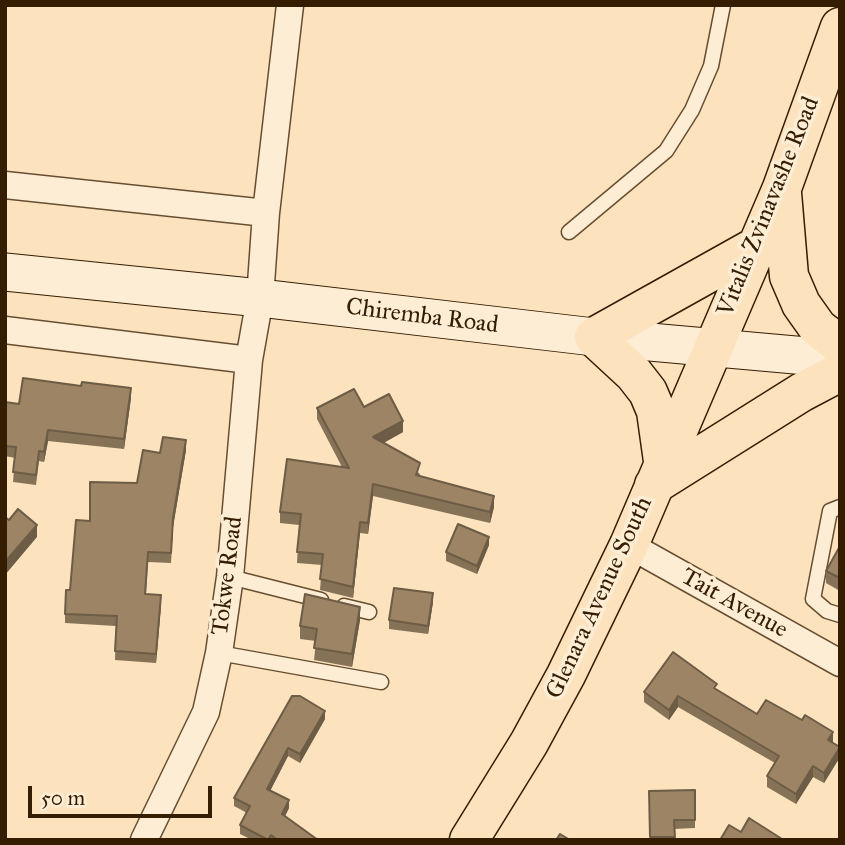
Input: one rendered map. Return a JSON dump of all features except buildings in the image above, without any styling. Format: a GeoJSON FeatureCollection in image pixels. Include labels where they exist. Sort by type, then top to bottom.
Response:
{"type":"FeatureCollection","features":[{"type":"Feature","properties":{"kind":"main road","name":"Vitalis Zvinavashe Road"},"geometry":{"type":"LineString","coordinates":[[713,347],[782,188],[840,27]]}},
{"type":"Feature","properties":{"kind":"main road"},"geometry":{"type":"LineString","coordinates":[[782,188],[789,276],[801,304],[818,328],[840,345]]}},
{"type":"Feature","properties":{"kind":"main road"},"geometry":{"type":"LineString","coordinates":[[757,246],[594,337],[634,374],[648,392],[656,411],[658,473],[840,372]]}},
{"type":"Feature","properties":{"kind":"main road","name":"Chiremba Road"},"geometry":{"type":"LineString","coordinates":[[5,272],[260,298],[594,337],[840,359]]}},
{"type":"Feature","properties":{"kind":"main road","name":"Glenara Avenue South"},"geometry":{"type":"LineString","coordinates":[[470,840],[529,743],[566,675],[629,545],[713,347]]}},
{"type":"Feature","properties":{"kind":"street","name":"Tokwe Road"},"geometry":{"type":"LineString","coordinates":[[144,840],[206,712],[219,653],[230,577],[249,360],[260,298],[290,5]]}},
{"type":"Feature","properties":{"kind":"street"},"geometry":{"type":"LineString","coordinates":[[5,185],[267,213]]}},
{"type":"Feature","properties":{"kind":"street"},"geometry":{"type":"LineString","coordinates":[[5,330],[249,360]]}},
{"type":"Feature","properties":{"kind":"street","name":"Tait Avenue"},"geometry":{"type":"LineString","coordinates":[[629,545],[840,663]]}},
{"type":"Feature","properties":{"kind":"lane"},"geometry":{"type":"LineString","coordinates":[[569,232],[666,151],[692,110],[711,66],[723,5]]}},
{"type":"Feature","properties":{"kind":"lane"},"geometry":{"type":"LineString","coordinates":[[840,508],[831,511],[813,599],[827,611],[840,615]]}},
{"type":"Feature","properties":{"kind":"lane"},"geometry":{"type":"LineString","coordinates":[[230,577],[369,612]]}},
{"type":"Feature","properties":{"kind":"lane"},"geometry":{"type":"LineString","coordinates":[[219,653],[381,682]]}}]}
